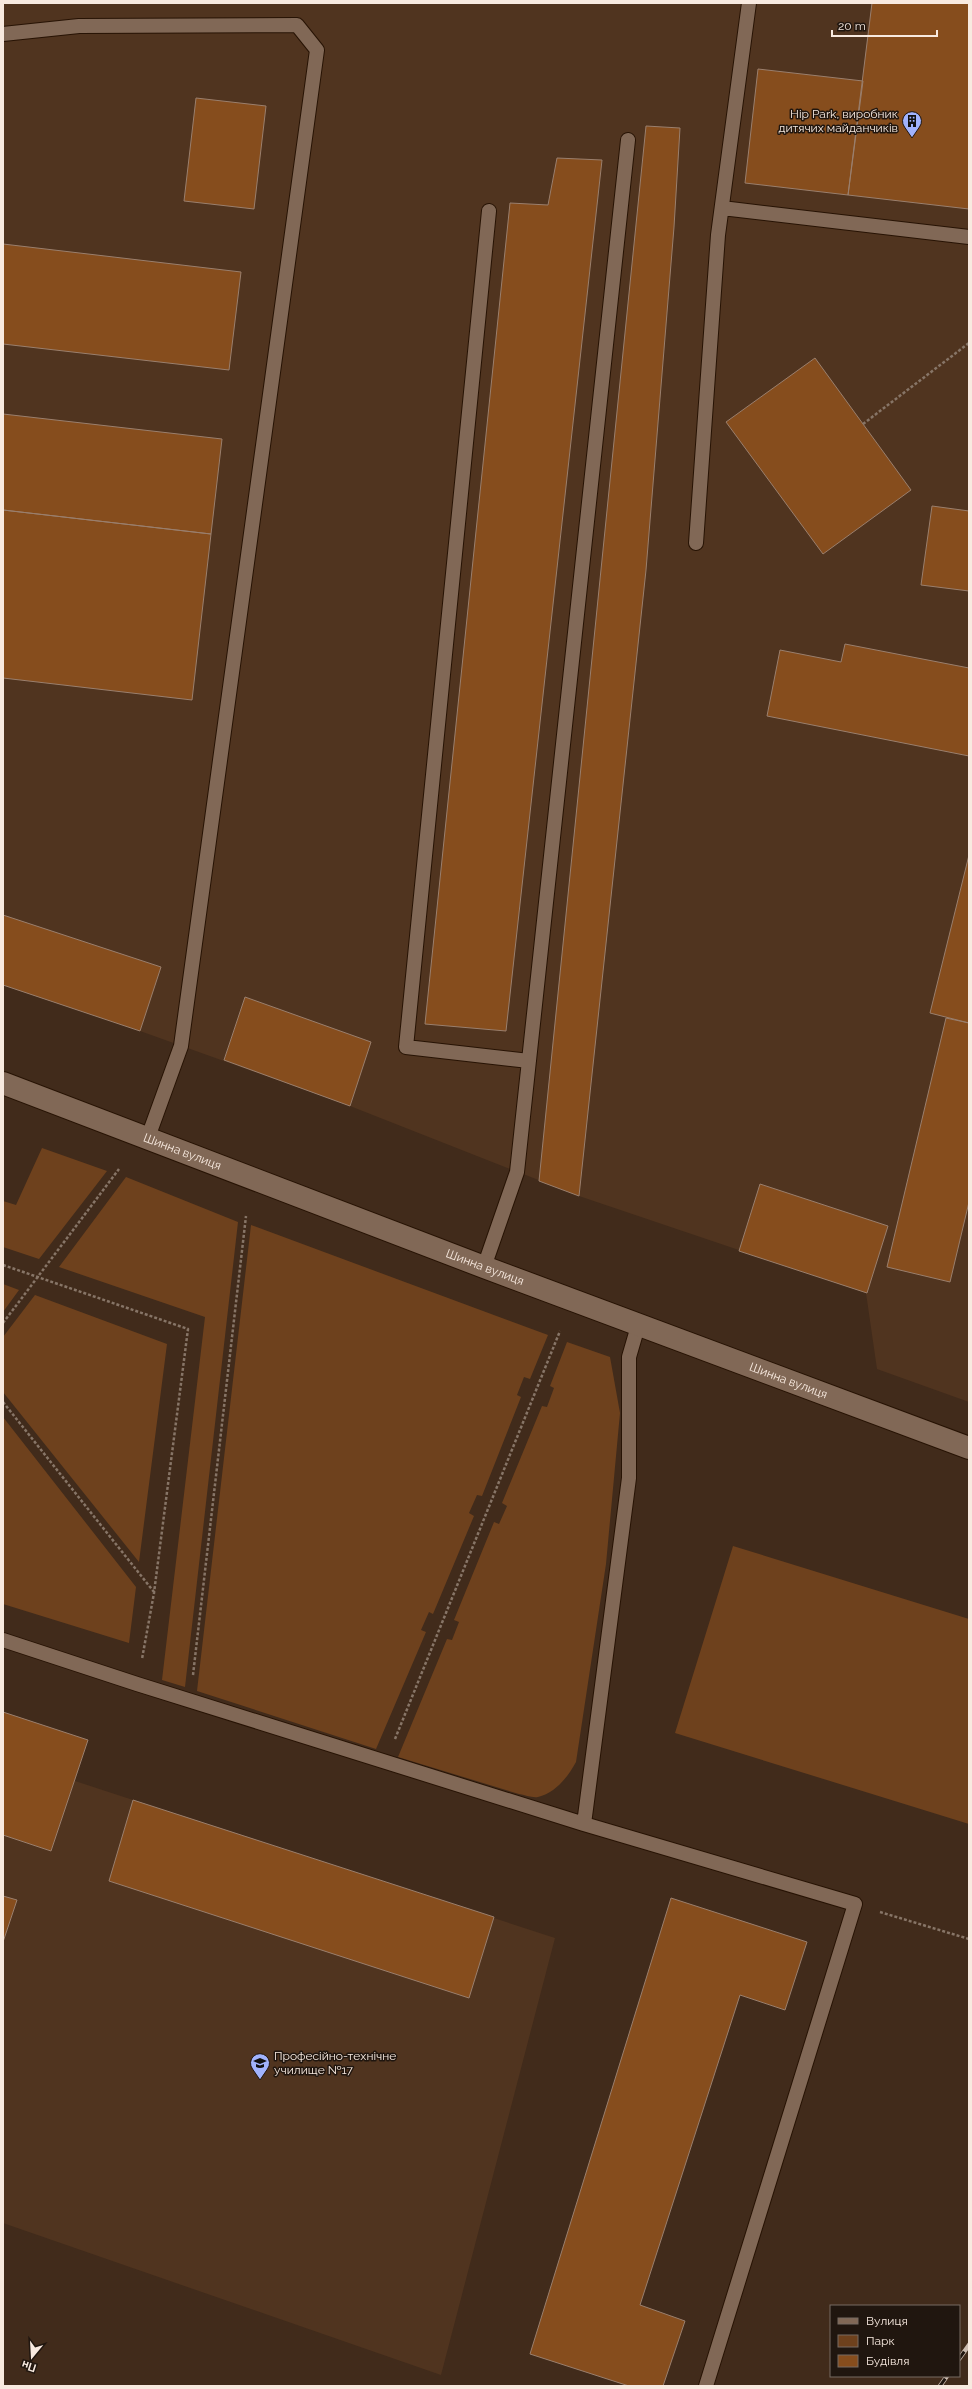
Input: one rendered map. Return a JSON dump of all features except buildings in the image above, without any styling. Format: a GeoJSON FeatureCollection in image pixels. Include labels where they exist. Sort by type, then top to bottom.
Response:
{"type":"FeatureCollection","features":[{"type":"Feature","properties":{"kind":"street","name":"Шинна вулиця"},"geometry":{"type":"LineString","coordinates":[[3,1083],[484,1268],[969,1448]]}},
{"type":"Feature","properties":{"kind":"lane"},"geometry":{"type":"LineString","coordinates":[[696,543],[718,235],[749,3]]}},
{"type":"Feature","properties":{"kind":"lane"},"geometry":{"type":"LineString","coordinates":[[3,34],[80,26],[297,26],[317,50],[181,1046],[148,1140]]}},
{"type":"Feature","properties":{"kind":"lane"},"geometry":{"type":"LineString","coordinates":[[484,1268],[517,1172],[628,140]]}},
{"type":"Feature","properties":{"kind":"lane"},"geometry":{"type":"LineString","coordinates":[[722,208],[969,237]]}},
{"type":"Feature","properties":{"kind":"lane"},"geometry":{"type":"LineString","coordinates":[[489,211],[406,1047],[529,1061]]}},
{"type":"Feature","properties":{"kind":"lane"},"geometry":{"type":"LineString","coordinates":[[584,1824],[629,1478],[629,1357],[638,1326]]}},
{"type":"Feature","properties":{"kind":"lane"},"geometry":{"type":"LineString","coordinates":[[3,1640],[137,1684],[584,1824],[855,1904],[706,2386]]}},
{"type":"Feature","properties":{"kind":"path"},"geometry":{"type":"LineString","coordinates":[[863,424],[969,343]]}},
{"type":"Feature","properties":{"kind":"path"},"geometry":{"type":"LineString","coordinates":[[3,1323],[119,1169]]}},
{"type":"Feature","properties":{"kind":"path"},"geometry":{"type":"LineString","coordinates":[[190,1700],[246,1216]]}},
{"type":"Feature","properties":{"kind":"path"},"geometry":{"type":"LineString","coordinates":[[3,1265],[188,1329],[154,1592],[137,1684]]}},
{"type":"Feature","properties":{"kind":"path"},"geometry":{"type":"LineString","coordinates":[[386,1761],[560,1331]]}},
{"type":"Feature","properties":{"kind":"path"},"geometry":{"type":"LineString","coordinates":[[3,1402],[154,1592]]}},
{"type":"Feature","properties":{"kind":"path"},"geometry":{"type":"LineString","coordinates":[[855,1904],[969,1939]]}},
{"type":"Feature","properties":{"kind":"shaded area"},"geometry":{"type":"Polygon","coordinates":[[[3,3],[969,3],[969,1402],[877,1369],[866,1293],[579,1196],[350,1106],[140,1031],[3,985],[3,3]]]}},
{"type":"Feature","properties":{"kind":"shaded area","name":"Професійно-технічне училище №17"},"geometry":{"type":"Polygon","coordinates":[[[3,1712],[88,1740],[75,1781],[555,1938],[441,2375],[3,2223],[3,1712]]]}},
{"type":"Feature","properties":{"kind":"green space"},"geometry":{"type":"Polygon","coordinates":[[[42,1148],[107,1171],[39,1259],[3,1247],[3,1201],[16,1205],[42,1148]]]}},
{"type":"Feature","properties":{"kind":"green space"},"geometry":{"type":"Polygon","coordinates":[[[126,1177],[238,1222],[185,1687],[162,1680],[205,1317],[59,1267],[126,1177]]]}},
{"type":"Feature","properties":{"kind":"green space"},"geometry":{"type":"Polygon","coordinates":[[[251,1225],[548,1335],[530,1379],[524,1377],[517,1395],[521,1397],[482,1496],[477,1495],[469,1513],[474,1516],[433,1614],[429,1612],[421,1630],[426,1632],[376,1749],[197,1691],[251,1225]]]}},
{"type":"Feature","properties":{"kind":"green space"},"geometry":{"type":"Polygon","coordinates":[[[3,1284],[19,1290],[3,1312],[3,1284]]]}},
{"type":"Feature","properties":{"kind":"green space"},"geometry":{"type":"Polygon","coordinates":[[[35,1295],[167,1344],[139,1562],[3,1392],[3,1337],[35,1295]]]}},
{"type":"Feature","properties":{"kind":"green space"},"geometry":{"type":"Polygon","coordinates":[[[567,1342],[610,1357],[620,1413],[606,1564],[576,1762],[560,1784],[544,1795],[533,1797],[398,1757],[447,1639],[452,1640],[459,1622],[454,1620],[494,1522],[499,1524],[507,1506],[502,1503],[542,1406],[547,1407],[554,1388],[550,1386],[567,1342]]]}},
{"type":"Feature","properties":{"kind":"green space"},"geometry":{"type":"Polygon","coordinates":[[[3,1417],[136,1587],[129,1643],[3,1604],[3,1417]]]}},
{"type":"Feature","properties":{"kind":"green space"},"geometry":{"type":"Polygon","coordinates":[[[733,1546],[969,1619],[969,1824],[675,1733],[733,1546]]]}},
{"type":"Feature","properties":{"kind":"railway"},"geometry":{"type":"LineString","coordinates":[[960,2358],[969,2345]]}},
{"type":"Feature","properties":{"kind":"railway"},"geometry":{"type":"LineString","coordinates":[[940,2386],[946,2377]]}},
{"type":"Feature","properties":{"kind":"place","name":"Hip Park, виробник дитячих майданчиків"},"geometry":{"type":"Point","coordinates":[912,138]}},
{"type":"Feature","properties":{"kind":"place","name":"Професійно-технічне училище №17"},"geometry":{"type":"Point","coordinates":[260,2080]}}]}
